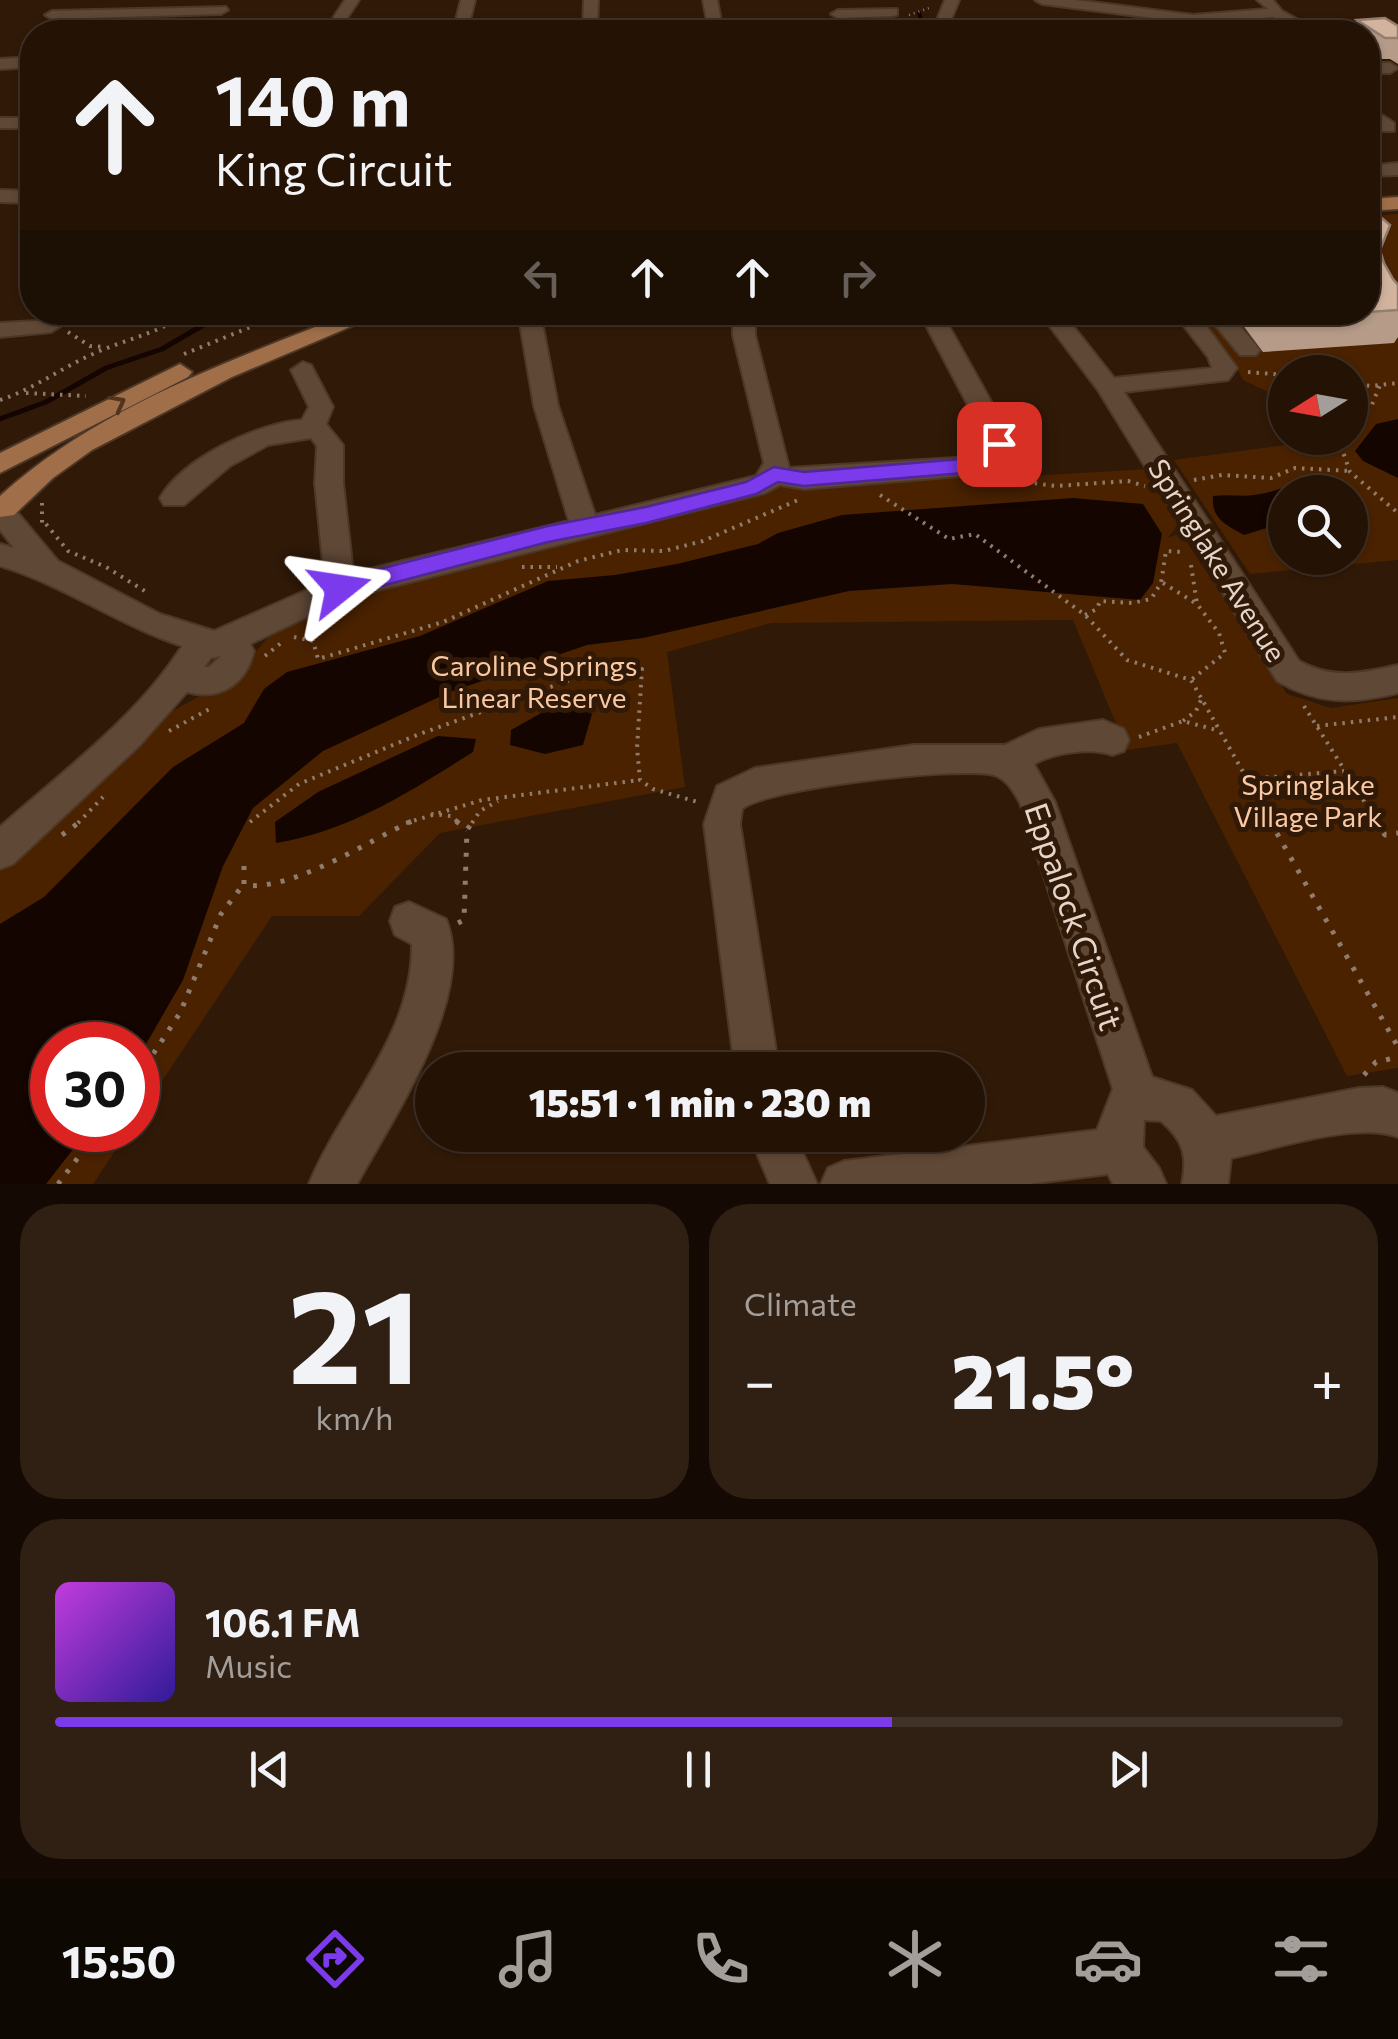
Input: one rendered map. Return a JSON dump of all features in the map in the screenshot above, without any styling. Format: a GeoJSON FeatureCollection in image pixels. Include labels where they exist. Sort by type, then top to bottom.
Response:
{"type":"FeatureCollection","features":[{"type":"Feature","properties":{"kind":"main road"},"geometry":{"type":"LineString","coordinates":[[0,464],[192,366],[290,325]]}},
{"type":"Feature","properties":{"kind":"main road"},"geometry":{"type":"LineString","coordinates":[[1,507],[84,444],[224,372],[342,325]]}},
{"type":"Feature","properties":{"kind":"street"},"geometry":{"type":"LineString","coordinates":[[1042,0],[1206,20],[1276,13],[1290,20]]}},
{"type":"Feature","properties":{"kind":"street"},"geometry":{"type":"LineString","coordinates":[[1264,0],[1276,8],[1276,13]]}},
{"type":"Feature","properties":{"kind":"street"},"geometry":{"type":"LineString","coordinates":[[52,15],[224,5]]}},
{"type":"Feature","properties":{"kind":"street"},"geometry":{"type":"LineString","coordinates":[[1090,20],[1092,6]]}},
{"type":"Feature","properties":{"kind":"street"},"geometry":{"type":"LineString","coordinates":[[834,7],[892,12]]}},
{"type":"Feature","properties":{"kind":"street"},"geometry":{"type":"LineString","coordinates":[[1380,68],[1390,68]]}},
{"type":"Feature","properties":{"kind":"street"},"geometry":{"type":"LineString","coordinates":[[1380,121],[1388,127]]}},
{"type":"Feature","properties":{"kind":"street"},"geometry":{"type":"LineString","coordinates":[[0,330],[45,325]]}},
{"type":"Feature","properties":{"kind":"street"},"geometry":{"type":"LineString","coordinates":[[531,325],[546,406],[585,528]]}},
{"type":"Feature","properties":{"kind":"street"},"geometry":{"type":"LineString","coordinates":[[0,851],[145,735],[216,665],[300,606],[340,588],[761,485],[774,474],[776,463],[746,325]]}},
{"type":"Feature","properties":{"kind":"street"},"geometry":{"type":"LineString","coordinates":[[774,474],[804,479],[972,466],[986,463],[998,454],[995,432],[937,325]]}},
{"type":"Feature","properties":{"kind":"street","name":"Springlake Avenue"},"geometry":{"type":"LineString","coordinates":[[1061,325],[1108,386],[1288,671],[1311,686],[1336,691],[1398,680]]}},
{"type":"Feature","properties":{"kind":"street","name":"Springlake Avenue"},"geometry":{"type":"LineString","coordinates":[[1078,325],[1085,353]]}},
{"type":"Feature","properties":{"kind":"street"},"geometry":{"type":"LineString","coordinates":[[1108,386],[1220,375],[1225,368],[1219,355],[1195,325]]}},
{"type":"Feature","properties":{"kind":"street"},"geometry":{"type":"LineString","coordinates":[[1223,325],[1244,360]]}},
{"type":"Feature","properties":{"kind":"street"},"geometry":{"type":"LineString","coordinates":[[302,370],[321,406],[312,428]]}},
{"type":"Feature","properties":{"kind":"street"},"geometry":{"type":"LineString","coordinates":[[174,498],[200,474],[258,440],[312,428],[326,436],[330,445],[328,482],[340,588]]}},
{"type":"Feature","properties":{"kind":"street"},"geometry":{"type":"LineString","coordinates":[[1,507],[48,569],[155,612],[216,665]]}},
{"type":"Feature","properties":{"kind":"street"},"geometry":{"type":"LineString","coordinates":[[753,1052],[724,842],[724,808],[733,793],[747,785],[769,781],[973,756],[1007,762],[1039,744],[1103,735],[1112,740]]}},
{"type":"Feature","properties":{"kind":"street","name":"Eppalock Circuit"},"geometry":{"type":"LineString","coordinates":[[1007,762],[1030,786],[1037,802],[1138,1098]]}},
{"type":"Feature","properties":{"kind":"street"},"geometry":{"type":"LineString","coordinates":[[332,1184],[418,1023],[430,990],[420,927]]}},
{"type":"Feature","properties":{"kind":"street"},"geometry":{"type":"LineString","coordinates":[[844,1184],[1132,1167],[1120,1117],[1127,1105],[1138,1098],[1168,1100],[1196,1124],[1205,1162],[1359,1110],[1383,1109],[1398,1115]]}},
{"type":"Feature","properties":{"kind":"street"},"geometry":{"type":"LineString","coordinates":[[778,1152],[794,1184]]}},
{"type":"Feature","properties":{"kind":"path"},"geometry":{"type":"LineString","coordinates":[[68,325],[69,332],[90,346],[109,348]]}},
{"type":"Feature","properties":{"kind":"path"},"geometry":{"type":"LineString","coordinates":[[26,394],[86,357],[160,333],[171,325]]}},
{"type":"Feature","properties":{"kind":"path"},"geometry":{"type":"LineString","coordinates":[[86,357],[90,346]]}},
{"type":"Feature","properties":{"kind":"path"},"geometry":{"type":"LineString","coordinates":[[1244,360],[1268,369]]}},
{"type":"Feature","properties":{"kind":"path"},"geometry":{"type":"LineString","coordinates":[[1368,386],[1398,383]]}},
{"type":"Feature","properties":{"kind":"path"},"geometry":{"type":"LineString","coordinates":[[1368,408],[1377,398],[1380,385]]}},
{"type":"Feature","properties":{"kind":"path"},"geometry":{"type":"LineString","coordinates":[[1368,392],[1377,398]]}},
{"type":"Feature","properties":{"kind":"path"},"geometry":{"type":"LineString","coordinates":[[0,400],[26,394],[72,395]]}},
{"type":"Feature","properties":{"kind":"path"},"geometry":{"type":"LineString","coordinates":[[1340,455],[1377,500],[1398,513]]}},
{"type":"Feature","properties":{"kind":"path"},"geometry":{"type":"LineString","coordinates":[[985,478],[1056,486],[1128,481],[1142,486],[1222,475],[1271,478],[1295,468],[1350,471]]}},
{"type":"Feature","properties":{"kind":"path"},"geometry":{"type":"LineString","coordinates":[[886,489],[872,490],[950,539],[975,534],[1085,615],[1127,660],[1192,680],[1398,1048]]}},
{"type":"Feature","properties":{"kind":"path"},"geometry":{"type":"LineString","coordinates":[[44,497],[40,514],[23,538],[106,567],[155,612]]}},
{"type":"Feature","properties":{"kind":"path"},"geometry":{"type":"LineString","coordinates":[[145,735],[190,716],[216,665],[296,636],[314,641],[318,659],[443,622],[578,561],[622,550],[664,550],[704,541],[798,500]]}},
{"type":"Feature","properties":{"kind":"path"},"geometry":{"type":"LineString","coordinates":[[1085,615],[1097,609],[1100,602],[1146,604],[1156,599],[1163,583],[1166,551],[1190,552],[1197,604]]}},
{"type":"Feature","properties":{"kind":"path"},"geometry":{"type":"LineString","coordinates":[[1163,583],[1197,604],[1219,634],[1225,653],[1192,680]]}},
{"type":"Feature","properties":{"kind":"path"},"geometry":{"type":"LineString","coordinates":[[250,822],[299,784],[417,735],[595,671],[642,669],[637,748],[640,780],[648,788],[687,795],[712,809],[724,808]]}},
{"type":"Feature","properties":{"kind":"path"},"geometry":{"type":"LineString","coordinates":[[1298,697],[1385,835],[1398,833]]}},
{"type":"Feature","properties":{"kind":"path"},"geometry":{"type":"LineString","coordinates":[[1112,740],[1139,737],[1183,721],[1196,711],[1201,700]]}},
{"type":"Feature","properties":{"kind":"path"},"geometry":{"type":"LineString","coordinates":[[1317,726],[1398,717]]}},
{"type":"Feature","properties":{"kind":"path"},"geometry":{"type":"LineString","coordinates":[[1183,721],[1220,731]]}},
{"type":"Feature","properties":{"kind":"path"},"geometry":{"type":"LineString","coordinates":[[1249,779],[1345,771]]}},
{"type":"Feature","properties":{"kind":"path"},"geometry":{"type":"LineString","coordinates":[[244,885],[258,887],[278,882],[430,814],[468,802],[640,780]]}},
{"type":"Feature","properties":{"kind":"path"},"geometry":{"type":"LineString","coordinates":[[49,844],[87,816],[111,787]]}},
{"type":"Feature","properties":{"kind":"path"},"geometry":{"type":"LineString","coordinates":[[420,927],[464,920],[467,830],[480,811],[502,799]]}},
{"type":"Feature","properties":{"kind":"path"},"geometry":{"type":"LineString","coordinates":[[430,814],[451,816],[467,830]]}},
{"type":"Feature","properties":{"kind":"path"},"geometry":{"type":"LineString","coordinates":[[160,1043],[180,1013],[220,914],[244,885],[244,866]]}},
{"type":"Feature","properties":{"kind":"path"},"geometry":{"type":"LineString","coordinates":[[58,1184],[82,1152]]}},
{"type":"Feature","properties":{"kind":"green space"},"geometry":{"type":"Polygon","coordinates":[[[1279,17],[1285,20],[1220,20],[1279,17]]]}},
{"type":"Feature","properties":{"kind":"green space"},"geometry":{"type":"Polygon","coordinates":[[[1398,214],[1398,560],[1368,563],[1368,475],[1268,475],[1268,572],[1250,574],[1174,460],[1268,447],[1268,455],[1368,455],[1368,355],[1268,355],[1268,392],[1243,380],[1232,358],[1205,325],[1380,325],[1380,215],[1398,214]]]}},
{"type":"Feature","properties":{"kind":"green space","name":"Caroline Springs Linear Reserve"},"geometry":{"type":"Polygon","coordinates":[[[1012,460],[1029,476],[1149,469],[1183,521],[1167,538],[1181,533],[1287,694],[1331,708],[1398,698],[1398,1068],[1347,1076],[1177,743],[1127,750],[1073,620],[771,623],[667,652],[685,787],[440,833],[359,916],[272,916],[160,1084],[160,1022],[30,1022],[30,1152],[114,1152],[93,1184],[0,1184],[0,862],[164,716],[233,677],[272,633],[324,603],[543,542],[648,524],[775,488],[990,470],[1012,460]]]}},
{"type":"Feature","properties":{"kind":"shaded area"},"geometry":{"type":"Polygon","coordinates":[[[1398,419],[1398,478],[1358,455],[1368,455],[1368,434],[1376,424],[1398,419]]]}},
{"type":"Feature","properties":{"kind":"shaded area"},"geometry":{"type":"Polygon","coordinates":[[[1268,492],[1268,528],[1244,535],[1221,520],[1214,510],[1213,496],[1268,492]]]}},
{"type":"Feature","properties":{"kind":"shaded area"},"geometry":{"type":"Polygon","coordinates":[[[1073,498],[1143,504],[1162,534],[1153,583],[1140,600],[952,584],[849,591],[643,638],[587,645],[450,692],[323,751],[253,808],[223,866],[183,980],[159,1022],[30,1022],[30,1152],[71,1152],[46,1184],[0,1184],[0,924],[44,897],[173,767],[244,723],[264,689],[287,672],[420,636],[548,581],[677,564],[758,544],[778,533],[842,515],[1073,498]]]}},
{"type":"Feature","properties":{"kind":"shaded area"},"geometry":{"type":"Polygon","coordinates":[[[574,704],[592,714],[583,745],[545,754],[510,745],[511,730],[543,712],[574,704]]]}},
{"type":"Feature","properties":{"kind":"shaded area"},"geometry":{"type":"Polygon","coordinates":[[[438,736],[476,739],[473,752],[355,819],[276,843],[275,822],[318,792],[438,736]]]}},
{"type":"Feature","properties":{"kind":"building"},"geometry":{"type":"Polygon","coordinates":[[[1385,18],[1398,26],[1398,38],[1380,35],[1380,20],[1357,20],[1385,18]]]}},
{"type":"Feature","properties":{"kind":"building"},"geometry":{"type":"Polygon","coordinates":[[[1380,216],[1390,225],[1380,250],[1380,216]]]}},
{"type":"Feature","properties":{"kind":"building"},"geometry":{"type":"Polygon","coordinates":[[[1380,250],[1398,285],[1398,310],[1380,311],[1380,250]]]}},
{"type":"Feature","properties":{"kind":"waterway"},"geometry":{"type":"LineString","coordinates":[[919,13],[920,20]]}},
{"type":"Feature","properties":{"kind":"waterway"},"geometry":{"type":"LineString","coordinates":[[0,419],[46,402],[106,368],[162,349],[203,325]]}},
{"type":"Feature","properties":{"kind":"route"},"geometry":{"type":"LineString","coordinates":[[340,588],[548,534],[646,515],[765,483],[774,474],[804,479],[977,465],[998,454],[999,444]]}},
{"type":"Feature","properties":{"kind":"park label","name":"Springlake Village Park"},"geometry":{"type":"Point","coordinates":[1308,800]}}]}
